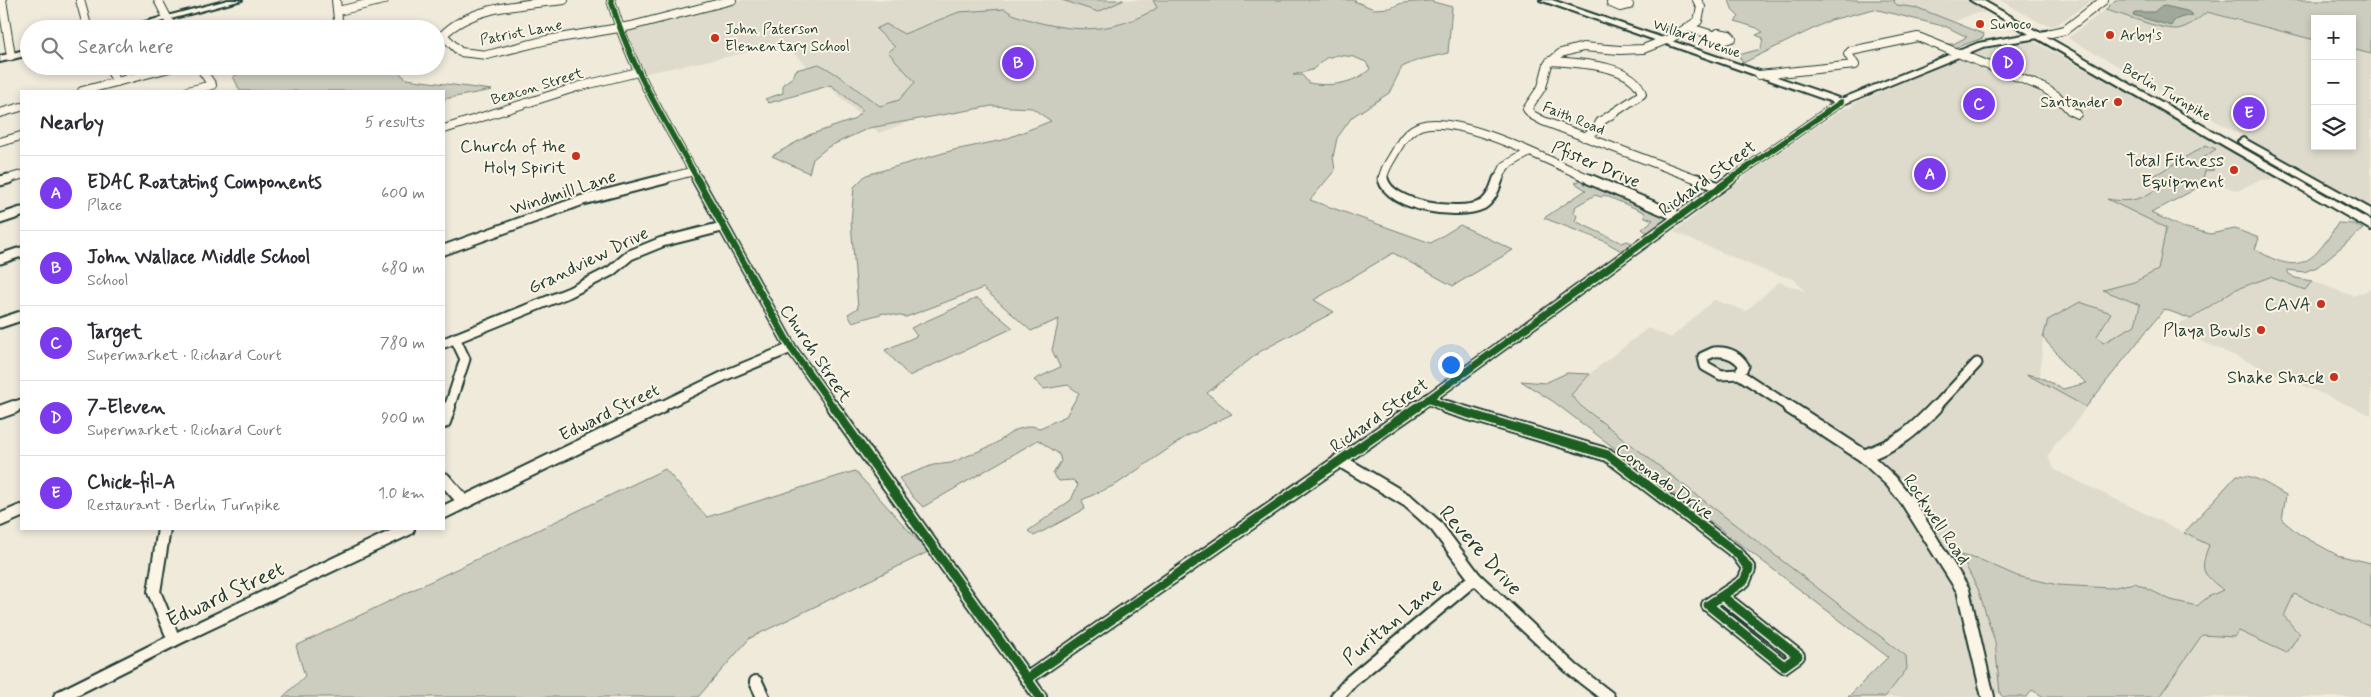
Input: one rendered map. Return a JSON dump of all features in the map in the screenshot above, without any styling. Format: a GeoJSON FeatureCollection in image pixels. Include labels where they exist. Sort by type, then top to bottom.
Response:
{"type":"FeatureCollection","features":[{"type":"Feature","properties":{"kind":"highway","name":"Berlin Turnpike"},"geometry":{"type":"LineString","coordinates":[[1975,0],[2210,134],[2227,136],[2371,214]]}},
{"type":"Feature","properties":{"kind":"highway","name":"Berlin Turnpike"},"geometry":{"type":"LineString","coordinates":[[1992,0],[2227,136],[2371,226]]}},
{"type":"Feature","properties":{"kind":"main road"},"geometry":{"type":"LineString","coordinates":[[158,20],[237,0]]}},
{"type":"Feature","properties":{"kind":"main road","name":"Willard Avenue"},"geometry":{"type":"LineString","coordinates":[[1545,0],[1841,102]]}},
{"type":"Feature","properties":{"kind":"main road","name":"Richard Street"},"geometry":{"type":"LineString","coordinates":[[1841,102],[1981,45],[2051,33]]}},
{"type":"Feature","properties":{"kind":"main road"},"geometry":{"type":"LineString","coordinates":[[0,58],[20,54]]}},
{"type":"Feature","properties":{"kind":"street"},"geometry":{"type":"LineString","coordinates":[[2,0],[11,56]]}},
{"type":"Feature","properties":{"kind":"street"},"geometry":{"type":"LineString","coordinates":[[80,0],[86,20]]}},
{"type":"Feature","properties":{"kind":"street"},"geometry":{"type":"LineString","coordinates":[[158,0],[166,18]]}},
{"type":"Feature","properties":{"kind":"street"},"geometry":{"type":"LineString","coordinates":[[336,0],[338,20]]}},
{"type":"Feature","properties":{"kind":"street"},"geometry":{"type":"LineString","coordinates":[[338,12],[384,0]]}},
{"type":"Feature","properties":{"kind":"street","name":"Patriot Lane"},"geometry":{"type":"LineString","coordinates":[[445,32],[465,19],[515,7],[564,0]]}},
{"type":"Feature","properties":{"kind":"street","name":"Church Street"},"geometry":{"type":"LineString","coordinates":[[612,0],[619,28],[638,72],[694,171],[722,227],[791,348],[1040,697]]}},
{"type":"Feature","properties":{"kind":"street"},"geometry":{"type":"LineString","coordinates":[[619,28],[732,0]]}},
{"type":"Feature","properties":{"kind":"street"},"geometry":{"type":"LineString","coordinates":[[1550,61],[1576,48],[1637,50],[1662,41],[1690,28],[1698,21],[1701,7],[1697,0]]}},
{"type":"Feature","properties":{"kind":"street"},"geometry":{"type":"LineString","coordinates":[[2051,33],[2065,30],[2104,0]]}},
{"type":"Feature","properties":{"kind":"street","name":"Patriot Lane"},"geometry":{"type":"LineString","coordinates":[[445,40],[460,52],[478,55],[513,50],[547,40],[619,28]]}},
{"type":"Feature","properties":{"kind":"street"},"geometry":{"type":"LineString","coordinates":[[1690,28],[1713,35]]}},
{"type":"Feature","properties":{"kind":"street"},"geometry":{"type":"LineString","coordinates":[[1759,74],[1855,65],[1848,54],[1850,51],[1918,37],[2042,87],[2057,96],[2071,111],[2077,114]]}},
{"type":"Feature","properties":{"kind":"street"},"geometry":{"type":"LineString","coordinates":[[1550,61],[1619,70],[1639,84],[1642,89],[1642,94],[1600,122],[1596,130],[1584,137]]}},
{"type":"Feature","properties":{"kind":"street","name":"Faith Road"},"geometry":{"type":"LineString","coordinates":[[1550,61],[1546,66],[1543,85],[1529,102],[1527,109],[1532,116],[1719,187]]}},
{"type":"Feature","properties":{"kind":"street","name":"Beacon Street"},"geometry":{"type":"LineString","coordinates":[[445,129],[577,87],[638,72]]}},
{"type":"Feature","properties":{"kind":"street"},"geometry":{"type":"LineString","coordinates":[[113,75],[117,82]]}},
{"type":"Feature","properties":{"kind":"street"},"geometry":{"type":"LineString","coordinates":[[86,90],[143,75]]}},
{"type":"Feature","properties":{"kind":"street"},"geometry":{"type":"LineString","coordinates":[[192,90],[212,85],[205,75]]}},
{"type":"Feature","properties":{"kind":"street","name":"Richard Street"},"geometry":{"type":"LineString","coordinates":[[1028,678],[1428,399],[1719,187],[1841,102]]}},
{"type":"Feature","properties":{"kind":"street"},"geometry":{"type":"LineString","coordinates":[[0,113],[20,107]]}},
{"type":"Feature","properties":{"kind":"street","name":"Pfister Drive"},"geometry":{"type":"LineString","coordinates":[[1528,153],[1512,161],[1503,169],[1492,194],[1483,204],[1463,210],[1438,210],[1413,202],[1391,192],[1383,182],[1383,172],[1406,134],[1416,128],[1433,124],[1450,124],[1470,128],[1679,217]]}},
{"type":"Feature","properties":{"kind":"street"},"geometry":{"type":"LineString","coordinates":[[0,142],[20,136]]}},
{"type":"Feature","properties":{"kind":"street","name":"Windmill Lane"},"geometry":{"type":"LineString","coordinates":[[445,250],[583,200],[694,171]]}},
{"type":"Feature","properties":{"kind":"street"},"geometry":{"type":"LineString","coordinates":[[0,181],[20,175]]}},
{"type":"Feature","properties":{"kind":"street"},"geometry":{"type":"LineString","coordinates":[[0,219],[20,212]]}},
{"type":"Feature","properties":{"kind":"street","name":"Grandview Drive"},"geometry":{"type":"LineString","coordinates":[[445,342],[570,292],[612,271],[630,255],[662,242],[722,227]]}},
{"type":"Feature","properties":{"kind":"street"},"geometry":{"type":"LineString","coordinates":[[0,259],[20,252]]}},
{"type":"Feature","properties":{"kind":"street"},"geometry":{"type":"LineString","coordinates":[[0,323],[20,316]]}},
{"type":"Feature","properties":{"kind":"street"},"geometry":{"type":"LineString","coordinates":[[445,419],[465,359],[455,338]]}},
{"type":"Feature","properties":{"kind":"street","name":"Edward Street"},"geometry":{"type":"LineString","coordinates":[[445,512],[728,374],[791,348]]}},
{"type":"Feature","properties":{"kind":"street"},"geometry":{"type":"LineString","coordinates":[[1864,456],[1888,447],[1910,434],[1977,363]]}},
{"type":"Feature","properties":{"kind":"street","name":"Rockwell Road"},"geometry":{"type":"LineString","coordinates":[[1739,374],[1864,456],[1907,500],[1964,590],[1988,697]]}},
{"type":"Feature","properties":{"kind":"street","name":"Coronado Drive"},"geometry":{"type":"LineString","coordinates":[[1428,399],[1456,411],[1608,456],[1738,554],[1749,569],[1744,581],[1708,605],[1784,666],[1798,656],[1722,596]]}},
{"type":"Feature","properties":{"kind":"street"},"geometry":{"type":"LineString","coordinates":[[0,412],[20,404]]}},
{"type":"Feature","properties":{"kind":"street","name":"Revere Drive"},"geometry":{"type":"LineString","coordinates":[[1339,460],[1408,501],[1436,526],[1474,578],[1572,670],[1608,697]]}},
{"type":"Feature","properties":{"kind":"street"},"geometry":{"type":"LineString","coordinates":[[445,480],[464,502]]}},
{"type":"Feature","properties":{"kind":"street"},"geometry":{"type":"LineString","coordinates":[[0,520],[20,511]]}},
{"type":"Feature","properties":{"kind":"street"},"geometry":{"type":"LineString","coordinates":[[164,530],[154,592],[174,640]]}},
{"type":"Feature","properties":{"kind":"street","name":"Edward Street"},"geometry":{"type":"LineString","coordinates":[[60,697],[174,640],[406,530]]}},
{"type":"Feature","properties":{"kind":"street","name":"Puritan Lane"},"geometry":{"type":"LineString","coordinates":[[1337,697],[1351,681],[1474,578]]}},
{"type":"Feature","properties":{"kind":"street"},"geometry":{"type":"LineString","coordinates":[[756,682],[763,697]]}},
{"type":"Feature","properties":{"kind":"shaded area"},"geometry":{"type":"Polygon","coordinates":[[[743,0],[1232,0],[879,133],[785,45],[646,73],[634,51],[627,32],[629,30],[743,0]]]}},
{"type":"Feature","properties":{"kind":"shaded area"},"geometry":{"type":"Polygon","coordinates":[[[1062,0],[1124,0],[1098,12],[1062,0]]]}},
{"type":"Feature","properties":{"kind":"shaded area"},"geometry":{"type":"Polygon","coordinates":[[[1153,0],[1356,0],[1354,1],[1374,9],[1390,8],[1402,3],[1430,1],[1452,7],[1448,53],[1418,60],[1402,67],[1389,93],[1352,117],[1337,138],[1333,157],[1335,170],[1310,200],[1431,243],[1460,225],[1513,250],[1453,286],[1393,253],[1314,300],[1334,312],[1261,351],[1207,393],[1232,414],[1187,436],[1117,484],[1082,500],[1085,509],[1034,536],[1028,531],[1071,500],[1078,485],[1073,480],[1059,481],[1053,474],[1061,461],[1059,454],[1038,440],[923,507],[899,478],[933,465],[951,463],[993,445],[1015,430],[1031,426],[1040,428],[1066,416],[1079,393],[1068,385],[1044,389],[1034,380],[1060,367],[1052,350],[1059,319],[1031,331],[983,288],[906,317],[884,313],[852,322],[848,314],[858,308],[851,222],[854,187],[866,175],[954,150],[1003,140],[1051,121],[1032,108],[992,106],[869,128],[828,147],[813,159],[809,173],[772,156],[809,135],[853,120],[863,110],[831,85],[769,103],[765,99],[783,93],[783,84],[793,77],[796,70],[819,64],[842,78],[880,106],[899,100],[915,82],[888,52],[895,47],[876,29],[886,24],[904,34],[959,12],[1005,9],[1020,17],[1037,22],[1053,26],[1083,29],[1113,26],[1142,16],[1157,8],[1153,0]],[[1338,55],[1326,58],[1312,70],[1293,75],[1302,75],[1309,83],[1325,85],[1349,81],[1370,69],[1366,62],[1354,57],[1338,55]]]}},
{"type":"Feature","properties":{"kind":"shaded area"},"geometry":{"type":"Polygon","coordinates":[[[1729,0],[1895,0],[1894,2],[1897,5],[1918,8],[1984,34],[1983,38],[1954,48],[1943,44],[1953,44],[1967,37],[1947,27],[1874,9],[1831,20],[1743,63],[1735,50],[1742,54],[1761,49],[1763,38],[1756,35],[1763,32],[1757,28],[1735,21],[1739,17],[1733,11],[1729,0]]]}},
{"type":"Feature","properties":{"kind":"shaded area"},"geometry":{"type":"Polygon","coordinates":[[[1895,0],[1969,0],[1989,12],[1975,13],[1946,25],[1896,6],[1893,2],[1895,0]]]}},
{"type":"Feature","properties":{"kind":"shaded area"},"geometry":{"type":"Polygon","coordinates":[[[2000,0],[2093,0],[2055,26],[2041,23],[2000,0]]]}},
{"type":"Feature","properties":{"kind":"shaded area"},"geometry":{"type":"Polygon","coordinates":[[[2115,0],[2371,0],[2371,54],[2356,50],[2356,15],[2311,15],[2311,39],[2207,12],[2185,27],[2170,29],[2105,10],[2115,0]]]}},
{"type":"Feature","properties":{"kind":"shaded area"},"geometry":{"type":"Polygon","coordinates":[[[2165,6],[2187,11],[2193,15],[2177,19],[2171,26],[2133,15],[2135,12],[2154,12],[2160,7],[2165,6]]]}},
{"type":"Feature","properties":{"kind":"shaded area"},"geometry":{"type":"Polygon","coordinates":[[[2105,10],[2190,22],[2199,19],[2207,12],[2311,39],[2311,150],[2356,150],[2356,50],[2371,54],[2371,208],[2068,38],[2105,10]]]}},
{"type":"Feature","properties":{"kind":"shaded area"},"geometry":{"type":"Polygon","coordinates":[[[2018,41],[2033,41],[2285,179],[2259,180],[2237,191],[2203,177],[2205,171],[2213,170],[2201,162],[2205,161],[2202,160],[2215,149],[2206,145],[2153,177],[2162,184],[2145,197],[2128,202],[2109,199],[2166,228],[2158,270],[2134,282],[2103,290],[2140,305],[2135,325],[2104,343],[2097,336],[2111,314],[2043,338],[2040,377],[2028,375],[2086,407],[2071,429],[2056,442],[2048,457],[2055,470],[2210,545],[2203,559],[2207,578],[2223,590],[2208,597],[2197,606],[2171,600],[2135,583],[2110,588],[2058,585],[2017,576],[1978,559],[1960,555],[1978,589],[1995,642],[2000,693],[2003,697],[2000,694],[1978,691],[1980,697],[1885,697],[1907,669],[1570,396],[1592,372],[1648,328],[1671,338],[1714,300],[1746,311],[1779,282],[1805,291],[1794,279],[1765,271],[1674,232],[1763,163],[1843,109],[1855,107],[1851,105],[1973,52],[2018,41]]]}},
{"type":"Feature","properties":{"kind":"shaded area"},"geometry":{"type":"Polygon","coordinates":[[[402,75],[406,79],[492,90],[445,99],[445,90],[240,90],[233,76],[402,75]]]}},
{"type":"Feature","properties":{"kind":"shaded area"},"geometry":{"type":"Polygon","coordinates":[[[2206,145],[2216,149],[2202,159],[2205,162],[2201,163],[2214,170],[2205,171],[2201,186],[2151,213],[2182,227],[2210,234],[2235,229],[2259,238],[2255,249],[2270,258],[2294,264],[2304,262],[2313,256],[2321,248],[2338,223],[2354,224],[2363,229],[2317,267],[2304,272],[2288,270],[2288,273],[2295,278],[2312,281],[2305,290],[2270,277],[2234,290],[2191,319],[2164,309],[2086,407],[2026,374],[2040,377],[2063,389],[2087,383],[2064,365],[2057,353],[2043,338],[2048,320],[2080,302],[2111,313],[2097,336],[2103,343],[2135,325],[2140,305],[2103,290],[2134,282],[2158,270],[2166,228],[2107,199],[2123,201],[2149,194],[2162,184],[2152,177],[2206,145]]]}},
{"type":"Feature","properties":{"kind":"shaded area"},"geometry":{"type":"Polygon","coordinates":[[[1583,179],[1668,219],[1653,231],[1646,232],[1642,229],[1653,220],[1645,217],[1644,212],[1604,195],[1601,197],[1595,195],[1576,206],[1574,212],[1577,216],[1575,221],[1622,243],[1627,241],[1632,243],[1623,252],[1604,241],[1544,218],[1586,190],[1575,183],[1583,179]]]}},
{"type":"Feature","properties":{"kind":"shaded area"},"geometry":{"type":"Polygon","coordinates":[[[2270,277],[2304,290],[2312,281],[2353,296],[2371,289],[2371,415],[2178,331],[2181,322],[2196,317],[2234,290],[2270,277]]]}},
{"type":"Feature","properties":{"kind":"shaded area"},"geometry":{"type":"Polygon","coordinates":[[[977,298],[1013,328],[909,376],[885,350],[917,336],[911,328],[977,298]]]}},
{"type":"Feature","properties":{"kind":"shaded area"},"geometry":{"type":"Polygon","coordinates":[[[1567,373],[1590,374],[1571,395],[1581,406],[1906,656],[1907,669],[1885,697],[1848,697],[1888,657],[1554,402],[1521,381],[1545,383],[1567,373]]]}},
{"type":"Feature","properties":{"kind":"shaded area"},"geometry":{"type":"Polygon","coordinates":[[[665,469],[707,517],[855,471],[928,552],[750,638],[698,697],[283,697],[305,676],[296,646],[665,469]]]}},
{"type":"Feature","properties":{"kind":"shaded area"},"geometry":{"type":"Polygon","coordinates":[[[2237,475],[2257,479],[2286,495],[2282,520],[2299,534],[2337,555],[2371,563],[2371,627],[2294,594],[2284,616],[2299,634],[2287,653],[2239,631],[2234,637],[2202,635],[2159,697],[2044,697],[2032,690],[2027,697],[2003,697],[2000,694],[1995,642],[1978,589],[1960,555],[1981,560],[2017,576],[2058,585],[2110,588],[2135,583],[2171,600],[2197,606],[2208,597],[2223,590],[2204,571],[2203,566],[2209,545],[2184,533],[2237,475]]]}},
{"type":"Feature","properties":{"kind":"shaded area"},"geometry":{"type":"Polygon","coordinates":[[[2294,594],[2371,627],[2371,697],[2159,697],[2202,635],[2234,637],[2239,631],[2284,616],[2294,594]]]}},
{"type":"Feature","properties":{"kind":"cycle path"},"geometry":{"type":"LineString","coordinates":[[611,0],[619,28],[638,72],[791,348],[1040,697]]}},
{"type":"Feature","properties":{"kind":"cycle path"},"geometry":{"type":"LineString","coordinates":[[1028,678],[1434,395],[1719,187],[1841,102]]}},
{"type":"Feature","properties":{"kind":"cycle path"},"geometry":{"type":"LineString","coordinates":[[1428,399],[1456,411],[1608,455],[1738,554],[1749,569],[1744,581],[1708,605],[1784,666],[1798,656],[1722,596]]}},
{"type":"Feature","properties":{"kind":"place","name":"Sunoco"},"geometry":{"type":"Point","coordinates":[1980,24]}},
{"type":"Feature","properties":{"kind":"place","name":"Arby's"},"geometry":{"type":"Point","coordinates":[2110,35]}},
{"type":"Feature","properties":{"kind":"place","name":"John Paterson Elementary School"},"geometry":{"type":"Point","coordinates":[715,38]}},
{"type":"Feature","properties":{"kind":"place","name":"John Wallace Middle School"},"geometry":{"type":"Point","coordinates":[1018,63]}},
{"type":"Feature","properties":{"kind":"place","name":"7-Eleven"},"geometry":{"type":"Point","coordinates":[2008,63]}},
{"type":"Feature","properties":{"kind":"place","name":"Santander"},"geometry":{"type":"Point","coordinates":[2118,102]}},
{"type":"Feature","properties":{"kind":"place","name":"Target"},"geometry":{"type":"Point","coordinates":[1979,104]}},
{"type":"Feature","properties":{"kind":"place","name":"Chick-fil-A"},"geometry":{"type":"Point","coordinates":[2249,113]}},
{"type":"Feature","properties":{"kind":"place","name":"Church of the Holy Spirit"},"geometry":{"type":"Point","coordinates":[576,156]}},
{"type":"Feature","properties":{"kind":"place","name":"Total Fitness Equipment"},"geometry":{"type":"Point","coordinates":[2234,170]}},
{"type":"Feature","properties":{"kind":"place","name":"EDAC Roatating Components"},"geometry":{"type":"Point","coordinates":[1930,174]}},
{"type":"Feature","properties":{"kind":"place","name":"CAVA"},"geometry":{"type":"Point","coordinates":[2321,304]}},
{"type":"Feature","properties":{"kind":"place","name":"Playa Bowls"},"geometry":{"type":"Point","coordinates":[2261,330]}},
{"type":"Feature","properties":{"kind":"place","name":"Shake Shack"},"geometry":{"type":"Point","coordinates":[2334,377]}}]}
